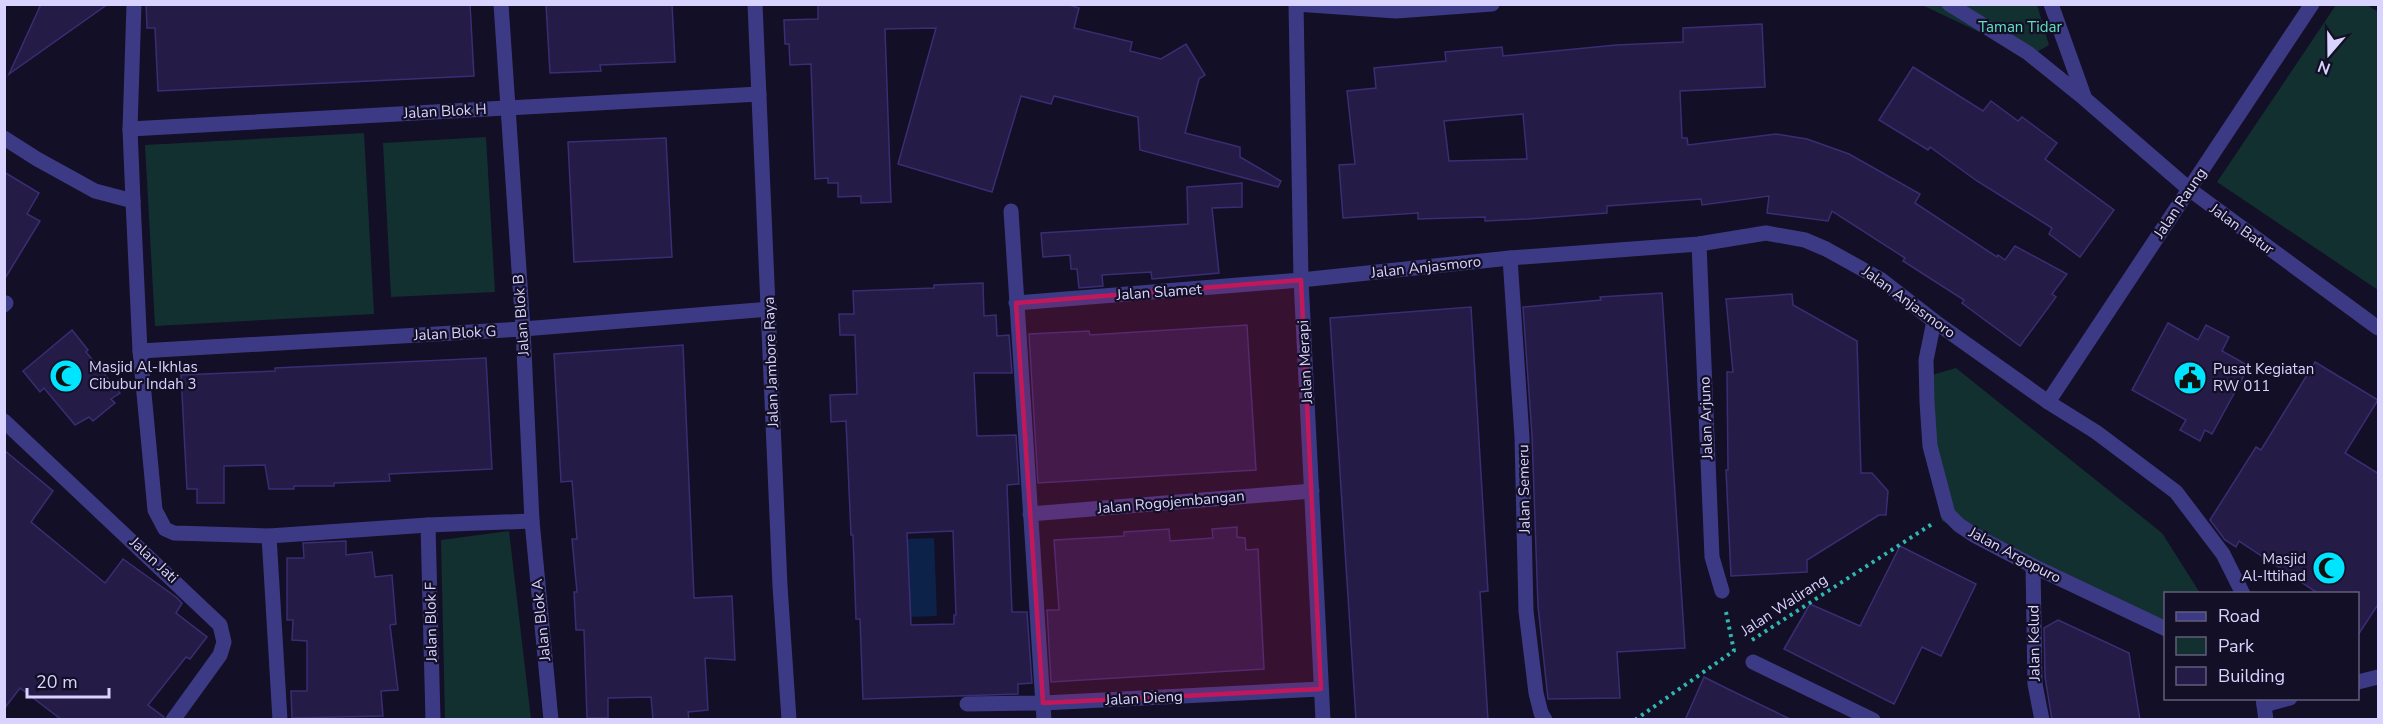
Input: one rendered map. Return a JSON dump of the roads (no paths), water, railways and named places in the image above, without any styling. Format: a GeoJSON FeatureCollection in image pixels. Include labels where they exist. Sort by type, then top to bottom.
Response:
{"type":"FeatureCollection","features":[{"type":"Feature","properties":{"kind":"street"},"geometry":{"type":"LineString","coordinates":[[134,4],[130,129],[140,351],[155,510],[165,529],[174,533],[269,536],[428,525],[532,521]]}},
{"type":"Feature","properties":{"kind":"street","name":"Jalan Blok B"},"geometry":{"type":"LineString","coordinates":[[501,4],[523,329],[532,521]]}},
{"type":"Feature","properties":{"kind":"street","name":"Jalan Jambore Raya"},"geometry":{"type":"LineString","coordinates":[[755,4],[770,309],[780,586],[789,720]]}},
{"type":"Feature","properties":{"kind":"street"},"geometry":{"type":"LineString","coordinates":[[1296,4],[1396,11],[1492,4]]}},
{"type":"Feature","properties":{"kind":"street","name":"Jalan Merapi"},"geometry":{"type":"LineString","coordinates":[[1296,4],[1301,280],[1323,720]]}},
{"type":"Feature","properties":{"kind":"street","name":"Jalan Batur"},"geometry":{"type":"LineString","coordinates":[[1949,4],[2028,52],[2189,189],[2379,328]]}},
{"type":"Feature","properties":{"kind":"street"},"geometry":{"type":"LineString","coordinates":[[2051,4],[2085,99]]}},
{"type":"Feature","properties":{"kind":"street","name":"Jalan Raung"},"geometry":{"type":"LineString","coordinates":[[2048,402],[2312,4]]}},
{"type":"Feature","properties":{"kind":"street","name":"Jalan Blok H"},"geometry":{"type":"LineString","coordinates":[[130,129],[759,94]]}},
{"type":"Feature","properties":{"kind":"street"},"geometry":{"type":"LineString","coordinates":[[4,138],[37,159],[105,195],[133,201]]}},
{"type":"Feature","properties":{"kind":"street"},"geometry":{"type":"LineString","coordinates":[[1011,211],[1044,720]]}},
{"type":"Feature","properties":{"kind":"street","name":"Jalan Anjasmoro"},"geometry":{"type":"LineString","coordinates":[[1301,280],[1510,258],[1699,244],[1766,233],[1805,240],[1862,267],[2048,402],[2096,432],[2176,492],[2223,554],[2242,592]]}},
{"type":"Feature","properties":{"kind":"street","name":"Jalan Arjuno"},"geometry":{"type":"LineString","coordinates":[[1699,244],[1712,557],[1722,591]]}},
{"type":"Feature","properties":{"kind":"street","name":"Jalan Semeru"},"geometry":{"type":"LineString","coordinates":[[1510,258],[1522,437],[1526,611],[1536,693],[1540,713],[1545,720]]}},
{"type":"Feature","properties":{"kind":"street","name":"Jalan Slamet"},"geometry":{"type":"LineString","coordinates":[[1016,303],[1301,280]]}},
{"type":"Feature","properties":{"kind":"street","name":"Jalan Blok G"},"geometry":{"type":"LineString","coordinates":[[140,351],[523,329],[770,309]]}},
{"type":"Feature","properties":{"kind":"street","name":"Jalan Argopuro"},"geometry":{"type":"LineString","coordinates":[[1934,321],[1926,360],[1930,446],[1948,514],[1974,535],[2033,566],[2164,627]]}},
{"type":"Feature","properties":{"kind":"street","name":"Jalan Jati"},"geometry":{"type":"LineString","coordinates":[[4,421],[220,625],[224,642],[220,655],[173,720]]}},
{"type":"Feature","properties":{"kind":"street","name":"Jalan Rogojembangan"},"geometry":{"type":"LineString","coordinates":[[1030,514],[1312,491]]}},
{"type":"Feature","properties":{"kind":"street","name":"Jalan Blok A"},"geometry":{"type":"LineString","coordinates":[[532,521],[551,720]]}},
{"type":"Feature","properties":{"kind":"street","name":"Jalan Blok F"},"geometry":{"type":"LineString","coordinates":[[428,525],[433,720]]}},
{"type":"Feature","properties":{"kind":"street"},"geometry":{"type":"LineString","coordinates":[[269,536],[280,720]]}},
{"type":"Feature","properties":{"kind":"street","name":"Jalan Kelud"},"geometry":{"type":"LineString","coordinates":[[2033,566],[2035,684],[2042,720]]}},
{"type":"Feature","properties":{"kind":"street"},"geometry":{"type":"LineString","coordinates":[[1753,662],[1873,720]]}},
{"type":"Feature","properties":{"kind":"street"},"geometry":{"type":"LineString","coordinates":[[2359,682],[2379,677]]}},
{"type":"Feature","properties":{"kind":"street","name":"Jalan Dieng"},"geometry":{"type":"LineString","coordinates":[[967,704],[1043,703],[1321,689]]}},
{"type":"Feature","properties":{"kind":"street"},"geometry":{"type":"LineString","coordinates":[[2264,708],[2287,700]]}},
{"type":"Feature","properties":{"kind":"water"},"geometry":{"type":"Polygon","coordinates":[[[934,538],[937,616],[910,617],[907,539],[934,538]]]}},
{"type":"Feature","properties":{"kind":"place","name":"Masjid Al-Ikhlas Cibubur Indah 3"},"geometry":{"type":"Point","coordinates":[66,376]}},
{"type":"Feature","properties":{"kind":"place","name":"Pusat Kegiatan RW 011"},"geometry":{"type":"Point","coordinates":[2190,378]}},
{"type":"Feature","properties":{"kind":"place","name":"Masjid Al-Ittihad"},"geometry":{"type":"Point","coordinates":[2329,568]}},
{"type":"Feature","properties":{"kind":"park label","name":"Taman Tidar"},"geometry":{"type":"Point","coordinates":[2020,27]}}]}
